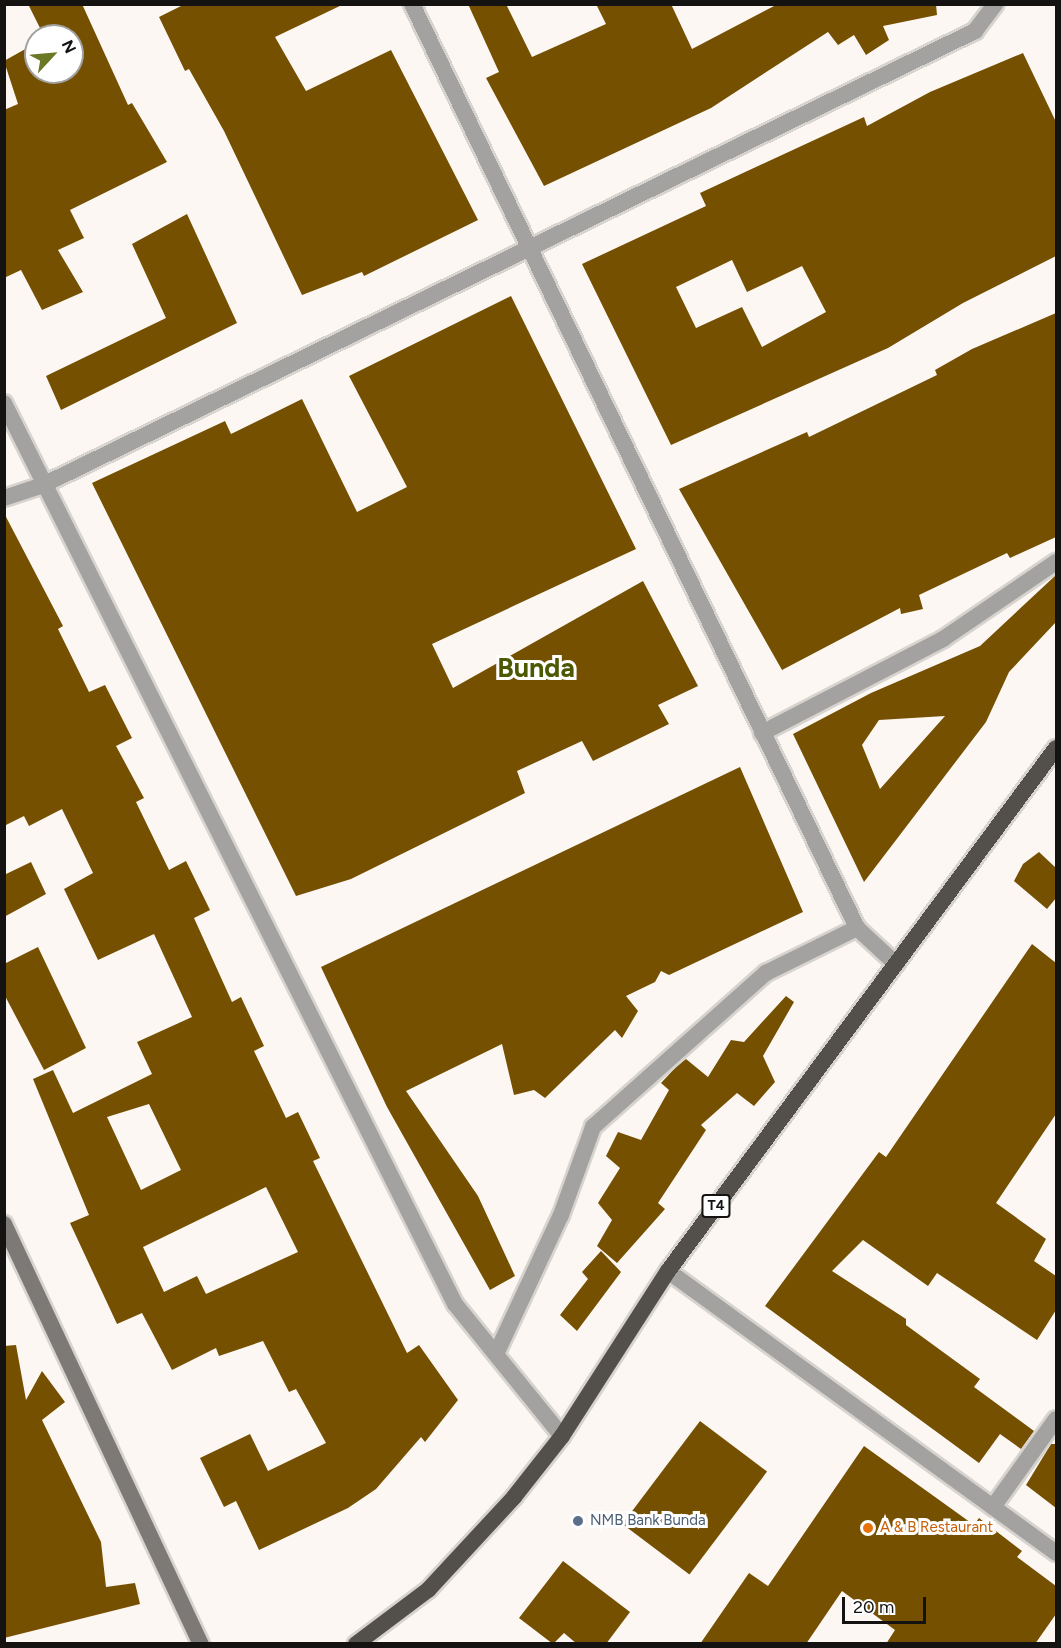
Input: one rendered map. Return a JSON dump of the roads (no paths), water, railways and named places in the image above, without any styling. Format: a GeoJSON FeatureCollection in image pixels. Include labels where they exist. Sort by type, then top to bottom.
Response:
{"type":"FeatureCollection","features":[{"type":"Feature","properties":{"kind":"highway","name":"T4"},"geometry":{"type":"LineString","coordinates":[[356,1644],[428,1590],[514,1497],[562,1436],[668,1271],[1056,748]]}},
{"type":"Feature","properties":{"kind":"main road"},"geometry":{"type":"LineString","coordinates":[[4,1224],[201,1644]]}},
{"type":"Feature","properties":{"kind":"street"},"geometry":{"type":"LineString","coordinates":[[412,4],[858,928],[896,964]]}},
{"type":"Feature","properties":{"kind":"street"},"geometry":{"type":"LineString","coordinates":[[4,498],[43,485],[975,31],[995,4]]}},
{"type":"Feature","properties":{"kind":"street"},"geometry":{"type":"LineString","coordinates":[[4,403],[43,485],[455,1304],[497,1352],[562,1436]]}},
{"type":"Feature","properties":{"kind":"street"},"geometry":{"type":"LineString","coordinates":[[762,733],[943,639],[1056,562]]}},
{"type":"Feature","properties":{"kind":"street"},"geometry":{"type":"LineString","coordinates":[[497,1352],[561,1215],[593,1127],[766,973],[858,928]]}},
{"type":"Feature","properties":{"kind":"street"},"geometry":{"type":"LineString","coordinates":[[668,1271],[1056,1553]]}},
{"type":"Feature","properties":{"kind":"street"},"geometry":{"type":"LineString","coordinates":[[993,1507],[1056,1419]]}},
{"type":"Feature","properties":{"kind":"place","name":"NMB Bank Bunda"},"geometry":{"type":"Point","coordinates":[578,1521]}},
{"type":"Feature","properties":{"kind":"place","name":"A & B Restaurant"},"geometry":{"type":"Point","coordinates":[868,1528]}},
{"type":"Feature","properties":{"kind":"district","name":"Bunda"},"geometry":{"type":"Point","coordinates":[536,668]}}]}
